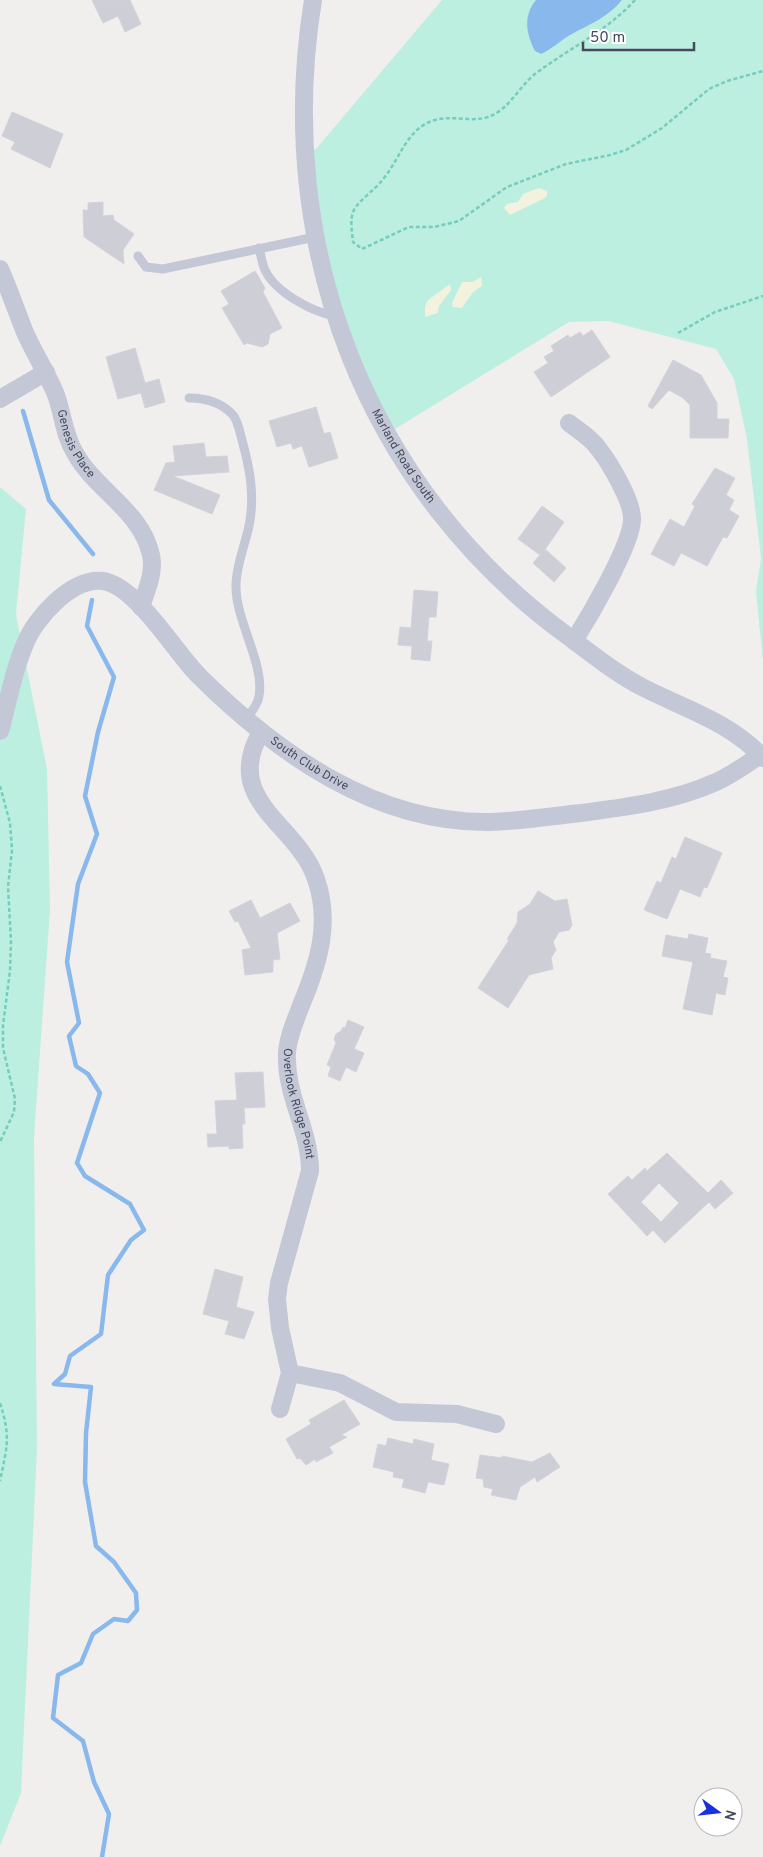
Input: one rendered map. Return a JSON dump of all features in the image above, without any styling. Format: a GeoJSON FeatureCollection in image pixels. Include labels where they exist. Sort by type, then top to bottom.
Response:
{"type":"FeatureCollection","features":[{"type":"Feature","properties":{"kind":"street","name":"Marland Road South"},"geometry":{"type":"LineString","coordinates":[[313,0],[304,64],[304,94],[308,188],[315,237],[335,316],[346,349],[380,422],[426,493],[463,541],[528,607],[642,687],[740,737],[762,757]]}},
{"type":"Feature","properties":{"kind":"street","name":"Genesis Place"},"geometry":{"type":"LineString","coordinates":[[0,269],[24,330],[57,398],[74,451],[83,466],[132,516],[146,541],[152,556],[152,569],[141,607]]}},
{"type":"Feature","properties":{"kind":"street"},"geometry":{"type":"LineString","coordinates":[[0,399],[46,372]]}},
{"type":"Feature","properties":{"kind":"street"},"geometry":{"type":"LineString","coordinates":[[570,422],[598,448],[630,506],[632,519],[625,546],[574,641]]}},
{"type":"Feature","properties":{"kind":"street","name":"South Club Drive"},"geometry":{"type":"LineString","coordinates":[[0,731],[25,644],[34,627],[58,600],[81,585],[104,581],[126,593],[141,607],[198,676],[261,732],[312,770],[341,786],[419,813],[443,818],[490,822],[608,809],[678,796],[719,781],[762,757]]}},
{"type":"Feature","properties":{"kind":"street","name":"Overlook Ridge Point"},"geometry":{"type":"LineString","coordinates":[[261,732],[251,749],[248,764],[252,781],[258,797],[271,819],[293,841],[310,864],[320,892],[324,926],[316,968],[290,1035],[287,1052],[290,1090],[306,1134],[310,1152],[310,1171],[283,1266],[277,1299],[280,1328],[290,1373],[280,1410]]}},
{"type":"Feature","properties":{"kind":"street"},"geometry":{"type":"LineString","coordinates":[[290,1373],[340,1383],[396,1412],[457,1414],[496,1424]]}},
{"type":"Feature","properties":{"kind":"lane"},"geometry":{"type":"LineString","coordinates":[[138,256],[146,268],[163,269],[315,237]]}},
{"type":"Feature","properties":{"kind":"lane"},"geometry":{"type":"LineString","coordinates":[[259,248],[265,271],[286,294],[323,314],[335,316]]}},
{"type":"Feature","properties":{"kind":"lane"},"geometry":{"type":"LineString","coordinates":[[189,398],[206,398],[234,416],[250,471],[252,503],[236,586],[239,611],[259,677],[259,696],[255,708],[246,719]]}},
{"type":"Feature","properties":{"kind":"path"},"geometry":{"type":"LineString","coordinates":[[635,0],[609,25],[569,50],[533,76],[497,113],[480,120],[437,119],[420,127],[408,139],[384,178],[355,209],[351,224],[353,242],[362,249],[409,227],[434,227],[459,221],[507,187],[566,164],[626,150],[662,128],[709,90],[726,81],[763,71]]}},
{"type":"Feature","properties":{"kind":"path"},"geometry":{"type":"LineString","coordinates":[[678,334],[714,312],[763,296]]}},
{"type":"Feature","properties":{"kind":"path"},"geometry":{"type":"LineString","coordinates":[[0,786],[10,823],[12,850],[8,886],[11,941],[10,971],[3,1025],[3,1048],[15,1099],[14,1112],[0,1142]]}},
{"type":"Feature","properties":{"kind":"path"},"geometry":{"type":"LineString","coordinates":[[0,1403],[8,1426],[7,1446],[0,1481]]}},
{"type":"Feature","properties":{"kind":"green space"},"geometry":{"type":"Polygon","coordinates":[[[442,0],[763,0],[763,662],[756,591],[761,558],[747,439],[734,379],[716,349],[608,321],[569,322],[395,429],[373,393],[339,305],[315,193],[313,150],[316,149],[442,0]]]}},
{"type":"Feature","properties":{"kind":"green space"},"geometry":{"type":"Polygon","coordinates":[[[0,487],[26,509],[16,614],[47,769],[50,910],[34,1137],[37,1448],[21,1793],[0,1846],[0,487]]]}},
{"type":"Feature","properties":{"kind":"sand"},"geometry":{"type":"Polygon","coordinates":[[[539,188],[547,191],[547,196],[543,199],[510,215],[504,208],[507,204],[518,202],[523,194],[539,188]]]}},
{"type":"Feature","properties":{"kind":"sand"},"geometry":{"type":"Polygon","coordinates":[[[481,277],[482,286],[473,292],[462,308],[453,307],[452,303],[462,282],[473,282],[481,277]]]}},
{"type":"Feature","properties":{"kind":"sand"},"geometry":{"type":"Polygon","coordinates":[[[450,284],[451,290],[439,306],[438,313],[425,317],[425,306],[428,300],[450,284]]]}},
{"type":"Feature","properties":{"kind":"water"},"geometry":{"type":"Polygon","coordinates":[[[536,0],[622,0],[604,16],[541,54],[535,51],[527,25],[529,12],[536,0]]]}},
{"type":"Feature","properties":{"kind":"building"},"geometry":{"type":"Polygon","coordinates":[[[92,0],[130,0],[141,24],[125,32],[118,16],[103,23],[92,0]]]}},
{"type":"Feature","properties":{"kind":"building"},"geometry":{"type":"Polygon","coordinates":[[[12,112],[63,134],[50,168],[11,149],[15,142],[2,136],[12,112]]]}},
{"type":"Feature","properties":{"kind":"building"},"geometry":{"type":"Polygon","coordinates":[[[103,202],[103,216],[113,215],[114,220],[134,234],[123,250],[124,264],[84,237],[83,210],[88,210],[88,203],[103,202]]]}},
{"type":"Feature","properties":{"kind":"building"},"geometry":{"type":"Polygon","coordinates":[[[255,271],[265,288],[263,292],[282,328],[270,334],[268,344],[262,347],[247,343],[244,345],[222,308],[229,304],[221,291],[255,271]]]}},
{"type":"Feature","properties":{"kind":"building"},"geometry":{"type":"Polygon","coordinates":[[[592,330],[610,357],[551,397],[534,372],[548,363],[544,357],[554,351],[551,346],[568,335],[570,338],[580,332],[583,336],[592,330]]]}},
{"type":"Feature","properties":{"kind":"building"},"geometry":{"type":"Polygon","coordinates":[[[135,348],[145,383],[159,379],[165,402],[145,408],[141,393],[118,399],[106,357],[135,348]]]}},
{"type":"Feature","properties":{"kind":"building"},"geometry":{"type":"Polygon","coordinates":[[[673,360],[701,375],[717,403],[717,419],[729,419],[728,438],[690,438],[690,405],[683,398],[669,390],[652,409],[648,406],[673,360]]]}},
{"type":"Feature","properties":{"kind":"building"},"geometry":{"type":"Polygon","coordinates":[[[316,407],[324,434],[330,432],[338,458],[309,467],[302,446],[293,449],[291,443],[277,447],[269,421],[316,407]]]}},
{"type":"Feature","properties":{"kind":"building"},"geometry":{"type":"Polygon","coordinates":[[[204,443],[206,457],[227,456],[229,472],[173,476],[220,495],[212,514],[154,490],[166,463],[175,462],[173,446],[204,443]]]}},
{"type":"Feature","properties":{"kind":"building"},"geometry":{"type":"Polygon","coordinates":[[[715,468],[735,478],[726,495],[734,500],[729,510],[739,516],[727,538],[723,537],[707,566],[681,553],[674,566],[651,554],[670,519],[684,527],[695,506],[692,504],[715,468]]]}},
{"type":"Feature","properties":{"kind":"building"},"geometry":{"type":"Polygon","coordinates":[[[542,506],[564,522],[545,549],[566,568],[554,582],[533,563],[540,555],[518,539],[542,506]]]}},
{"type":"Feature","properties":{"kind":"building"},"geometry":{"type":"Polygon","coordinates":[[[414,590],[438,592],[436,617],[429,617],[427,641],[432,641],[430,661],[411,659],[412,646],[398,645],[400,627],[411,628],[414,590]]]}},
{"type":"Feature","properties":{"kind":"building"},"geometry":{"type":"Polygon","coordinates":[[[685,837],[722,853],[707,888],[704,887],[700,897],[680,889],[667,919],[644,910],[657,881],[661,883],[672,857],[676,859],[685,837]]]}},
{"type":"Feature","properties":{"kind":"building"},"geometry":{"type":"Polygon","coordinates":[[[538,891],[555,901],[567,899],[572,925],[569,930],[559,932],[553,942],[556,950],[551,958],[553,969],[529,975],[508,1008],[478,988],[509,940],[507,939],[517,923],[518,912],[530,904],[538,891]]]}},
{"type":"Feature","properties":{"kind":"building"},"geometry":{"type":"Polygon","coordinates":[[[251,900],[260,918],[290,903],[300,921],[277,933],[280,959],[273,960],[273,972],[245,975],[242,950],[251,948],[238,921],[235,922],[229,911],[251,900]]]}},
{"type":"Feature","properties":{"kind":"building"},"geometry":{"type":"Polygon","coordinates":[[[689,934],[708,938],[705,953],[711,954],[710,958],[727,961],[723,977],[728,978],[725,995],[716,993],[712,1015],[683,1009],[693,962],[662,956],[666,935],[688,939],[689,934]]]}},
{"type":"Feature","properties":{"kind":"building"},"geometry":{"type":"Polygon","coordinates":[[[348,1020],[364,1027],[354,1049],[364,1053],[356,1072],[346,1067],[340,1081],[328,1076],[331,1067],[327,1065],[336,1043],[334,1039],[336,1034],[343,1027],[345,1028],[348,1020]]]}},
{"type":"Feature","properties":{"kind":"building"},"geometry":{"type":"Polygon","coordinates":[[[263,1072],[265,1107],[244,1108],[245,1124],[242,1124],[243,1148],[229,1149],[229,1146],[208,1147],[207,1134],[217,1134],[215,1101],[237,1100],[235,1073],[263,1072]]]}},
{"type":"Feature","properties":{"kind":"building"},"geometry":{"type":"Polygon","coordinates":[[[667,1153],[708,1193],[721,1180],[733,1193],[715,1209],[709,1202],[665,1243],[653,1230],[647,1236],[608,1194],[628,1176],[632,1180],[645,1168],[647,1171],[667,1153]],[[659,1183],[641,1202],[661,1222],[679,1203],[659,1183]]]}},
{"type":"Feature","properties":{"kind":"building"},"geometry":{"type":"Polygon","coordinates":[[[215,1269],[243,1277],[236,1307],[254,1312],[244,1339],[225,1334],[229,1321],[203,1314],[215,1269]]]}},
{"type":"Feature","properties":{"kind":"building"},"geometry":{"type":"Polygon","coordinates":[[[344,1400],[360,1424],[341,1435],[347,1437],[329,1447],[333,1453],[316,1462],[315,1459],[306,1465],[300,1458],[297,1459],[286,1439],[311,1424],[309,1420],[344,1400]]]}},
{"type":"Feature","properties":{"kind":"building"},"geometry":{"type":"Polygon","coordinates":[[[388,1438],[413,1444],[414,1439],[434,1444],[431,1460],[449,1464],[444,1485],[428,1482],[425,1493],[402,1487],[404,1479],[393,1477],[394,1472],[373,1467],[378,1444],[386,1446],[388,1438]]]}},
{"type":"Feature","properties":{"kind":"building"},"geometry":{"type":"Polygon","coordinates":[[[550,1453],[560,1467],[537,1482],[535,1477],[520,1487],[516,1500],[491,1495],[493,1489],[484,1487],[483,1479],[476,1478],[480,1455],[502,1458],[502,1456],[532,1462],[550,1453]]]}},
{"type":"Feature","properties":{"kind":"waterway"},"geometry":{"type":"LineString","coordinates":[[23,411],[49,500],[93,554]]}},
{"type":"Feature","properties":{"kind":"waterway"},"geometry":{"type":"LineString","coordinates":[[92,600],[87,626],[114,677],[98,732],[85,796],[97,834],[78,884],[67,962],[79,1023],[69,1036],[76,1066],[88,1074],[100,1093],[77,1163],[85,1176],[130,1204],[144,1230],[131,1240],[108,1275],[101,1334],[70,1356],[65,1374],[54,1384],[91,1387],[86,1433],[85,1482],[96,1546],[114,1562],[136,1593],[137,1610],[128,1621],[114,1619],[93,1634],[81,1663],[58,1675],[53,1718],[83,1741],[94,1782],[109,1814],[102,1857]]}}]}
